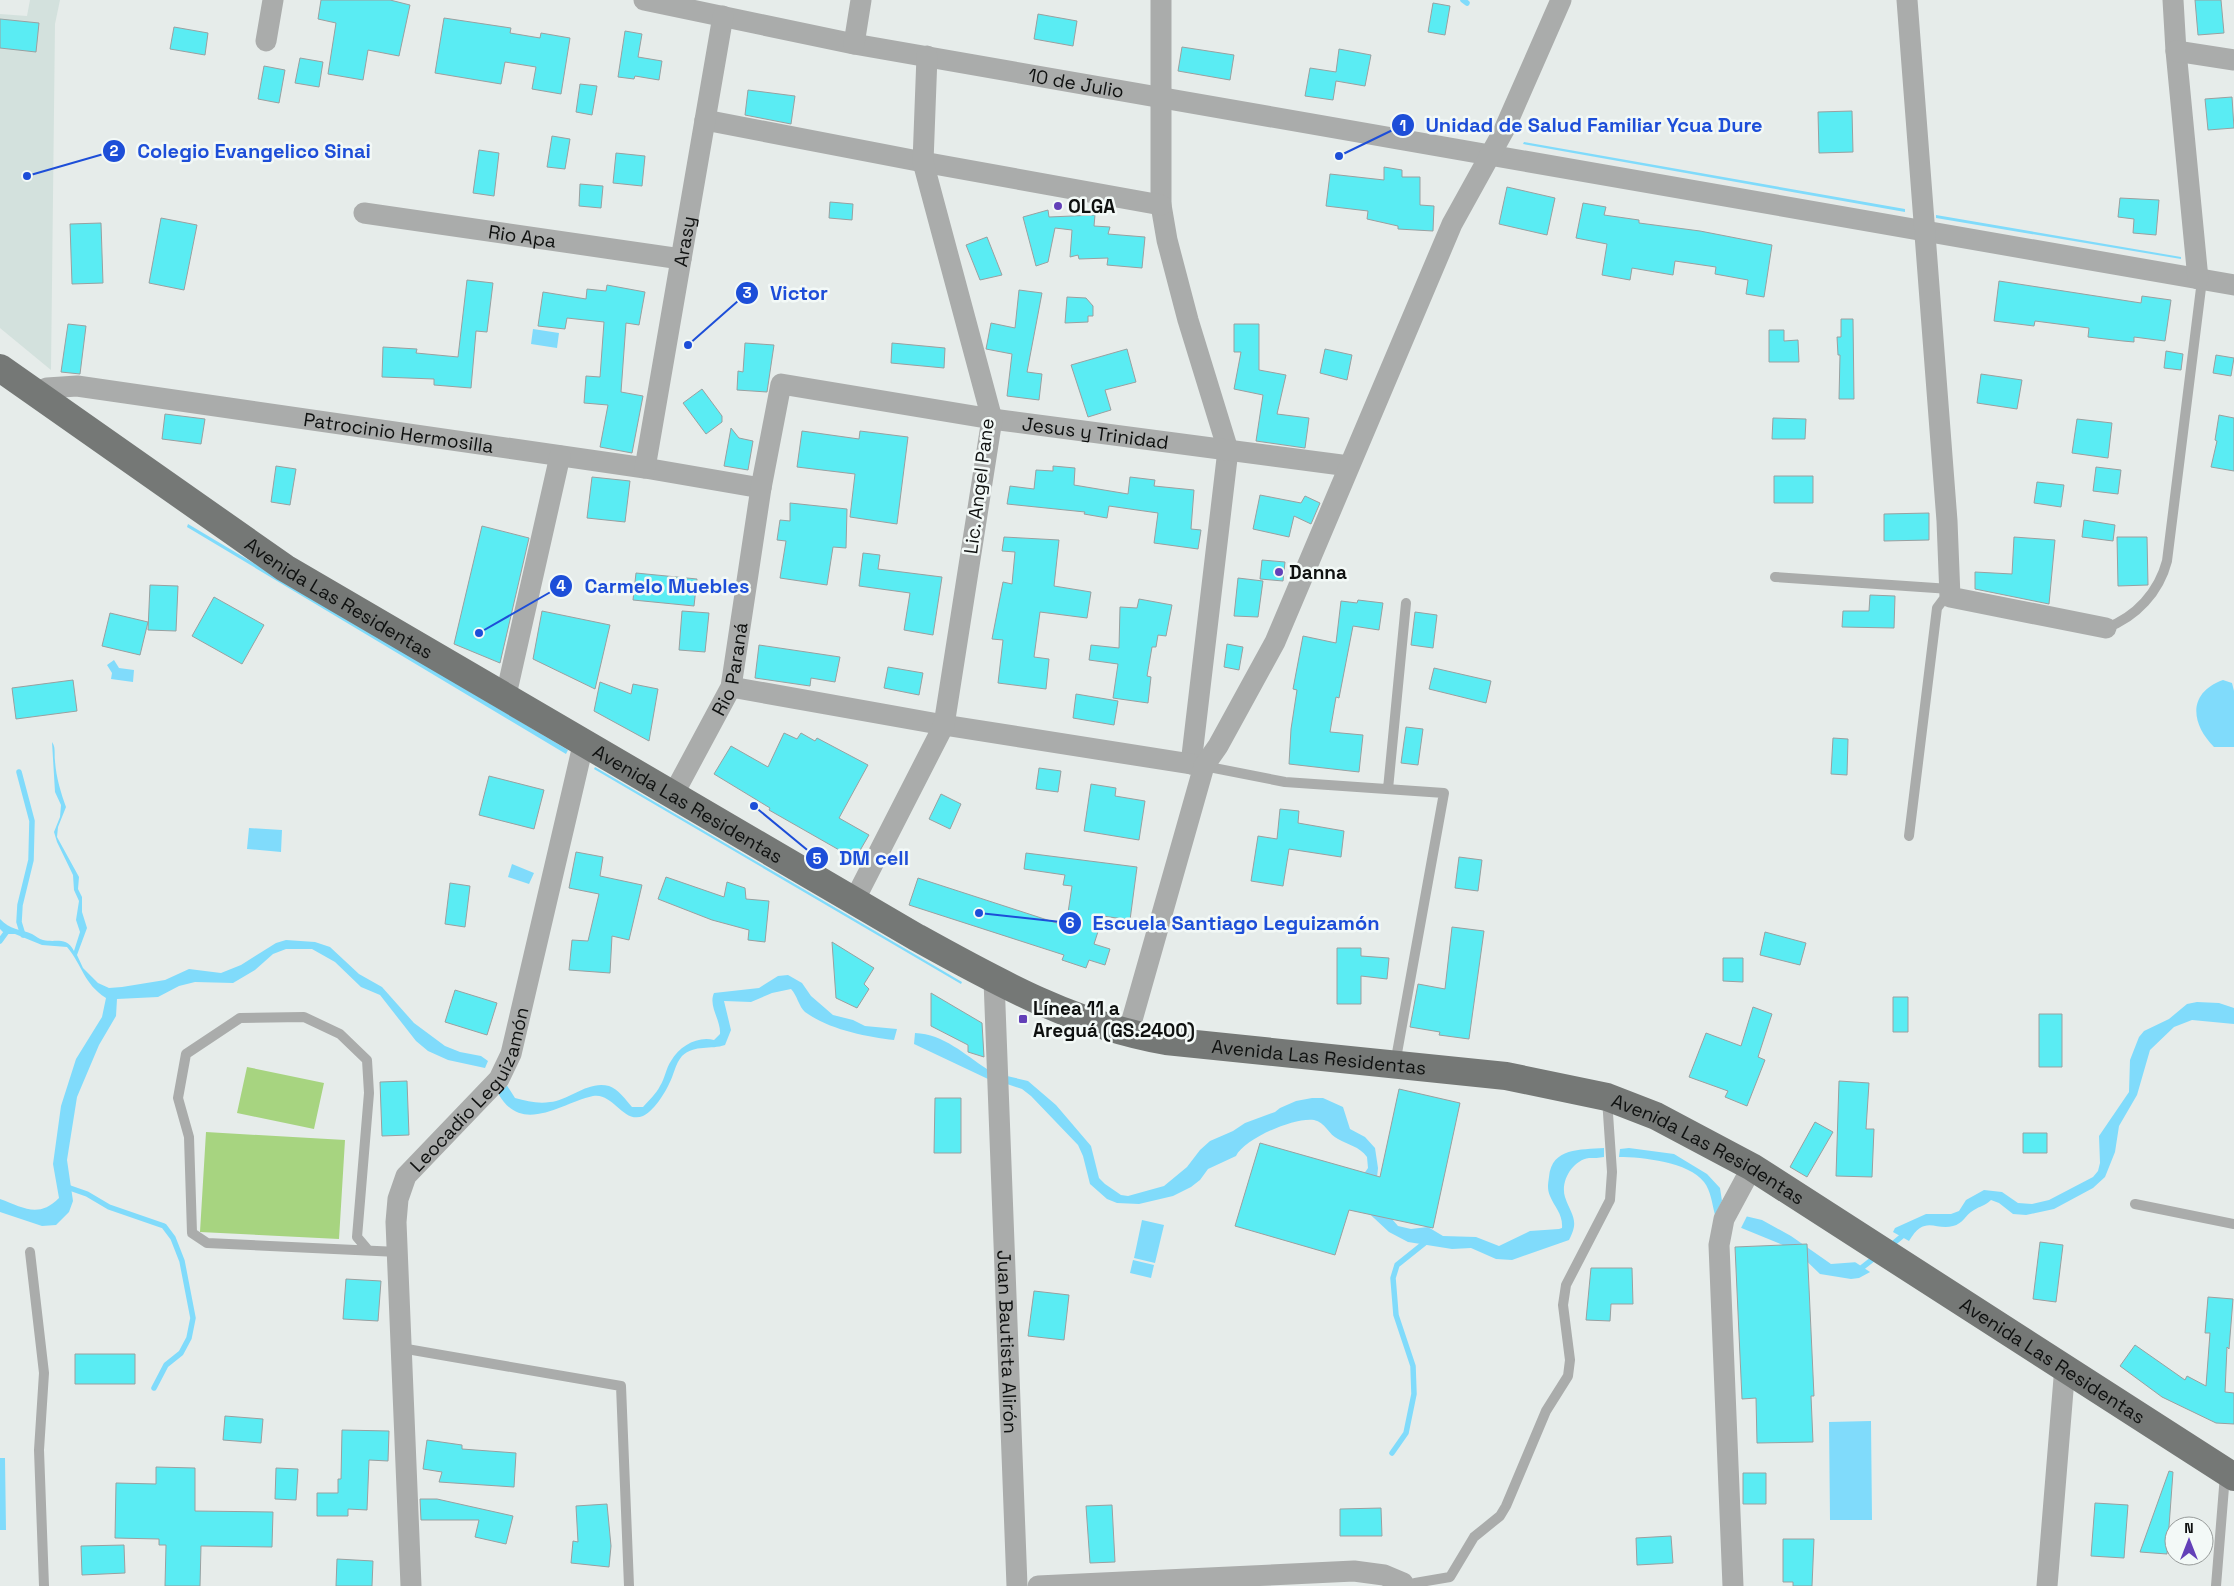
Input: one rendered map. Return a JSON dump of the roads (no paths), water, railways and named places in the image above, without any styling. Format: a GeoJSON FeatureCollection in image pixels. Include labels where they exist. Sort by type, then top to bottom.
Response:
{"type":"FeatureCollection","features":[{"type":"Feature","properties":{"kind":"main road","name":"Avenida Las Residentas"},"geometry":{"type":"LineString","coordinates":[[0,368],[285,568],[506,695],[854,901],[994,980],[1054,1008],[1128,1034],[1166,1041],[1506,1076],[1607,1097],[1656,1116],[1752,1167],[2065,1366],[2230,1474]]}},
{"type":"Feature","properties":{"kind":"street"},"geometry":{"type":"LineString","coordinates":[[266,41],[273,0]]}},
{"type":"Feature","properties":{"kind":"street","name":"10 de Julio"},"geometry":{"type":"LineString","coordinates":[[644,0],[854,44],[2234,284]]}},
{"type":"Feature","properties":{"kind":"street"},"geometry":{"type":"LineString","coordinates":[[854,44],[861,0]]}},
{"type":"Feature","properties":{"kind":"street"},"geometry":{"type":"LineString","coordinates":[[1128,1034],[1197,765],[1228,450],[1188,320],[1167,240],[1162,205],[1161,0]]}},
{"type":"Feature","properties":{"kind":"street"},"geometry":{"type":"LineString","coordinates":[[1197,765],[1218,746],[1275,642],[1452,224],[1500,155],[1504,130],[1561,0]]}},
{"type":"Feature","properties":{"kind":"street"},"geometry":{"type":"LineString","coordinates":[[1907,0],[1923,230],[1947,521],[1950,593],[2106,628]]}},
{"type":"Feature","properties":{"kind":"street"},"geometry":{"type":"LineString","coordinates":[[2173,0],[2176,51],[2200,279]]}},
{"type":"Feature","properties":{"kind":"street","name":"Arasy"},"geometry":{"type":"LineString","coordinates":[[646,468],[723,16]]}},
{"type":"Feature","properties":{"kind":"street"},"geometry":{"type":"LineString","coordinates":[[2176,51],[2234,60]]}},
{"type":"Feature","properties":{"kind":"street","name":"Lic. Angel Pane"},"geometry":{"type":"LineString","coordinates":[[854,901],[944,725],[992,419],[923,162],[927,56]]}},
{"type":"Feature","properties":{"kind":"street"},"geometry":{"type":"LineString","coordinates":[[705,120],[1162,205]]}},
{"type":"Feature","properties":{"kind":"street","name":"Rio Apa"},"geometry":{"type":"LineString","coordinates":[[364,213],[681,259]]}},
{"type":"Feature","properties":{"kind":"street","name":"Jesus y Trinidad"},"geometry":{"type":"LineString","coordinates":[[781,384],[992,419],[1350,466]]}},
{"type":"Feature","properties":{"kind":"street","name":"Rio Paraná"},"geometry":{"type":"LineString","coordinates":[[673,795],[731,687],[761,488],[781,384]]}},
{"type":"Feature","properties":{"kind":"street","name":"Patrocinio Hermosilla"},"geometry":{"type":"LineString","coordinates":[[35,393],[47,388],[77,386],[646,468],[761,488]]}},
{"type":"Feature","properties":{"kind":"street"},"geometry":{"type":"LineString","coordinates":[[506,695],[560,456]]}},
{"type":"Feature","properties":{"kind":"street"},"geometry":{"type":"LineString","coordinates":[[731,687],[944,725],[1197,765]]}},
{"type":"Feature","properties":{"kind":"street","name":"Leocadio Leguizamón"},"geometry":{"type":"LineString","coordinates":[[411,1586],[401,1348],[398,1199],[406,1176],[467,1110],[499,1079],[510,1054],[584,741]]}},
{"type":"Feature","properties":{"kind":"street","name":"Juan Bautista Alirón"},"geometry":{"type":"LineString","coordinates":[[994,980],[995,1049],[999,1098],[1017,1586]]}},
{"type":"Feature","properties":{"kind":"street"},"geometry":{"type":"LineString","coordinates":[[1733,1586],[1719,1245],[1728,1210],[1752,1167]]}},
{"type":"Feature","properties":{"kind":"street"},"geometry":{"type":"LineString","coordinates":[[2047,1586],[2065,1366]]}},
{"type":"Feature","properties":{"kind":"street"},"geometry":{"type":"LineString","coordinates":[[1038,1586],[1212,1582],[1354,1571],[1384,1575],[1403,1583],[1405,1586]]}},
{"type":"Feature","properties":{"kind":"lane"},"geometry":{"type":"LineString","coordinates":[[2106,628],[2119,623],[2136,612],[2162,579],[2167,562],[2200,279]]}},
{"type":"Feature","properties":{"kind":"lane"},"geometry":{"type":"LineString","coordinates":[[1775,577],[1950,593]]}},
{"type":"Feature","properties":{"kind":"lane"},"geometry":{"type":"LineString","coordinates":[[1909,836],[1937,608],[1950,593]]}},
{"type":"Feature","properties":{"kind":"lane"},"geometry":{"type":"LineString","coordinates":[[1388,789],[1406,603]]}},
{"type":"Feature","properties":{"kind":"lane"},"geometry":{"type":"LineString","coordinates":[[1197,765],[1285,782],[1444,794],[1395,1064]]}},
{"type":"Feature","properties":{"kind":"lane"},"geometry":{"type":"LineString","coordinates":[[368,1250],[356,1237],[368,1092],[367,1060],[340,1034],[304,1017],[240,1018],[186,1054],[178,1098],[189,1137],[192,1233],[207,1243],[398,1252]]}},
{"type":"Feature","properties":{"kind":"lane"},"geometry":{"type":"LineString","coordinates":[[1412,1586],[1415,1583],[1450,1577],[1474,1536],[1500,1516],[1515,1488],[1546,1411],[1568,1376],[1570,1360],[1563,1305],[1566,1285],[1610,1200],[1612,1172],[1607,1097]]}},
{"type":"Feature","properties":{"kind":"lane"},"geometry":{"type":"LineString","coordinates":[[2135,1204],[2234,1224]]}},
{"type":"Feature","properties":{"kind":"lane"},"geometry":{"type":"LineString","coordinates":[[30,1252],[44,1373],[38,1450],[44,1586]]}},
{"type":"Feature","properties":{"kind":"lane"},"geometry":{"type":"LineString","coordinates":[[401,1348],[621,1386],[628,1586]]}},
{"type":"Feature","properties":{"kind":"lane"},"geometry":{"type":"LineString","coordinates":[[2216,1586],[2230,1474]]}},
{"type":"Feature","properties":{"kind":"water"},"geometry":{"type":"Polygon","coordinates":[[[1524,142],[1905,209],[1905,212],[1523,144],[1524,142]]]}},
{"type":"Feature","properties":{"kind":"water"},"geometry":{"type":"Polygon","coordinates":[[[1936,215],[2181,257],[2181,259],[1936,218],[1936,215]]]}},
{"type":"Feature","properties":{"kind":"water"},"geometry":{"type":"Polygon","coordinates":[[[533,329],[559,333],[557,348],[531,344],[533,329]]]}},
{"type":"Feature","properties":{"kind":"water"},"geometry":{"type":"Polygon","coordinates":[[[188,524],[568,750],[566,754],[187,527],[188,524]]]}},
{"type":"Feature","properties":{"kind":"water"},"geometry":{"type":"Polygon","coordinates":[[[114,660],[119,668],[134,670],[133,682],[111,679],[112,673],[107,665],[114,660]]]}},
{"type":"Feature","properties":{"kind":"water"},"geometry":{"type":"Polygon","coordinates":[[[2223,680],[2232,683],[2234,691],[2234,747],[2214,747],[2206,738],[2197,719],[2198,701],[2203,693],[2211,686],[2223,680]]]}},
{"type":"Feature","properties":{"kind":"water"},"geometry":{"type":"Polygon","coordinates":[[[52,742],[58,779],[66,807],[58,827],[57,837],[79,877],[78,889],[82,897],[82,912],[87,928],[77,955],[83,968],[98,983],[109,988],[122,987],[165,980],[189,969],[221,973],[241,965],[276,943],[286,940],[315,942],[330,947],[359,974],[382,987],[414,1023],[445,1046],[460,1052],[481,1056],[488,1061],[485,1068],[448,1060],[428,1051],[416,1041],[380,995],[361,987],[335,962],[312,949],[286,949],[273,954],[255,970],[233,983],[195,982],[179,986],[158,997],[117,999],[116,1016],[99,1045],[77,1097],[67,1160],[73,1201],[69,1212],[56,1225],[42,1226],[0,1212],[0,1199],[23,1208],[37,1210],[44,1208],[59,1198],[53,1164],[61,1106],[76,1059],[102,1017],[106,998],[92,986],[67,947],[42,945],[15,934],[5,934],[0,929],[0,919],[11,927],[32,934],[42,940],[68,943],[74,951],[80,932],[76,920],[79,901],[74,890],[73,875],[54,832],[60,817],[61,805],[55,792],[52,742]]]}},
{"type":"Feature","properties":{"kind":"water"},"geometry":{"type":"Polygon","coordinates":[[[595,767],[962,982],[961,984],[594,769],[595,767]]]}},
{"type":"Feature","properties":{"kind":"water"},"geometry":{"type":"Polygon","coordinates":[[[249,828],[282,830],[281,852],[247,849],[249,828]]]}},
{"type":"Feature","properties":{"kind":"water"},"geometry":{"type":"Polygon","coordinates":[[[512,864],[534,873],[529,884],[508,877],[512,864]]]}},
{"type":"Feature","properties":{"kind":"water"},"geometry":{"type":"Polygon","coordinates":[[[788,975],[802,983],[811,996],[833,1015],[853,1020],[865,1026],[897,1029],[894,1040],[872,1037],[836,1028],[814,1018],[801,1007],[791,989],[772,993],[751,1002],[724,1001],[731,1030],[725,1045],[692,1050],[682,1056],[662,1097],[651,1111],[643,1116],[630,1116],[600,1096],[593,1096],[542,1113],[530,1115],[518,1113],[507,1106],[498,1093],[506,1084],[515,1098],[546,1103],[587,1088],[602,1085],[616,1090],[632,1107],[643,1107],[658,1089],[669,1064],[679,1051],[690,1043],[701,1039],[714,1040],[720,1034],[713,1003],[714,993],[759,988],[778,976],[788,975]]]}},
{"type":"Feature","properties":{"kind":"water"},"geometry":{"type":"Polygon","coordinates":[[[2197,1002],[2219,1003],[2234,1008],[2234,1024],[2192,1020],[2174,1027],[2150,1050],[2137,1095],[2119,1126],[2115,1152],[2105,1177],[2093,1188],[2054,1209],[2026,1215],[2013,1214],[1999,1203],[1991,1200],[1971,1212],[1956,1225],[1947,1227],[1930,1225],[1920,1228],[1909,1241],[1893,1232],[1895,1228],[1926,1214],[1951,1214],[1959,1211],[1966,1200],[1984,1190],[2002,1192],[2018,1203],[2032,1204],[2049,1200],[2093,1177],[2098,1171],[2100,1163],[2099,1136],[2129,1092],[2130,1060],[2139,1037],[2144,1031],[2169,1019],[2187,1004],[2197,1002]]]}},
{"type":"Feature","properties":{"kind":"water"},"geometry":{"type":"Polygon","coordinates":[[[915,1033],[935,1037],[954,1046],[987,1069],[988,1079],[914,1044],[915,1033]]]}},
{"type":"Feature","properties":{"kind":"water"},"geometry":{"type":"Polygon","coordinates":[[[1007,1076],[1028,1081],[1056,1105],[1091,1146],[1099,1178],[1121,1195],[1128,1196],[1164,1186],[1187,1167],[1200,1150],[1210,1141],[1233,1131],[1245,1123],[1275,1112],[1296,1101],[1312,1098],[1323,1098],[1343,1107],[1350,1129],[1365,1137],[1375,1148],[1378,1168],[1376,1187],[1392,1219],[1398,1226],[1411,1229],[1428,1227],[1443,1236],[1476,1237],[1499,1246],[1530,1231],[1562,1228],[1560,1215],[1548,1191],[1551,1167],[1555,1160],[1561,1155],[1577,1150],[1604,1148],[1604,1157],[1583,1160],[1573,1167],[1566,1178],[1564,1184],[1565,1197],[1574,1222],[1569,1240],[1512,1260],[1496,1259],[1471,1248],[1452,1249],[1408,1242],[1389,1232],[1360,1205],[1361,1178],[1368,1168],[1367,1157],[1357,1148],[1335,1137],[1321,1123],[1314,1120],[1295,1122],[1270,1130],[1241,1149],[1236,1156],[1208,1169],[1200,1180],[1191,1187],[1173,1196],[1139,1204],[1117,1203],[1107,1199],[1090,1184],[1083,1156],[1078,1145],[1031,1096],[1022,1089],[1007,1084],[1007,1076]]]}},
{"type":"Feature","properties":{"kind":"water"},"geometry":{"type":"Polygon","coordinates":[[[1629,1148],[1674,1154],[1707,1174],[1720,1188],[1722,1201],[1715,1215],[1708,1189],[1697,1175],[1677,1165],[1665,1162],[1619,1157],[1620,1149],[1629,1148]]]}},
{"type":"Feature","properties":{"kind":"water"},"geometry":{"type":"Polygon","coordinates":[[[1745,1216],[1762,1220],[1791,1236],[1831,1264],[1858,1262],[1872,1271],[1859,1278],[1851,1279],[1820,1274],[1795,1250],[1739,1227],[1745,1216]]]}},
{"type":"Feature","properties":{"kind":"water"},"geometry":{"type":"Polygon","coordinates":[[[1142,1220],[1164,1225],[1155,1263],[1134,1258],[1142,1220]]]}},
{"type":"Feature","properties":{"kind":"water"},"geometry":{"type":"Polygon","coordinates":[[[1133,1260],[1154,1265],[1151,1278],[1130,1273],[1133,1260]]]}},
{"type":"Feature","properties":{"kind":"water"},"geometry":{"type":"Polygon","coordinates":[[[1871,1421],[1872,1520],[1830,1520],[1829,1422],[1871,1421]]]}},
{"type":"Feature","properties":{"kind":"water"},"geometry":{"type":"Polygon","coordinates":[[[0,1458],[5,1458],[6,1530],[0,1530],[0,1458]]]}},
{"type":"Feature","properties":{"kind":"waterway"},"geometry":{"type":"LineString","coordinates":[[1463,0],[1467,3]]}},
{"type":"Feature","properties":{"kind":"waterway"},"geometry":{"type":"LineString","coordinates":[[19,772],[32,821],[31,860],[20,905],[19,922],[23,935]]}},
{"type":"Feature","properties":{"kind":"waterway"},"geometry":{"type":"LineString","coordinates":[[0,941],[8,930]]}},
{"type":"Feature","properties":{"kind":"waterway"},"geometry":{"type":"LineString","coordinates":[[67,1187],[87,1194],[109,1207],[164,1226],[173,1238],[182,1261],[193,1318],[189,1338],[181,1353],[166,1365],[154,1388]]}},
{"type":"Feature","properties":{"kind":"waterway"},"geometry":{"type":"LineString","coordinates":[[1889,1247],[1907,1232]]}},
{"type":"Feature","properties":{"kind":"waterway"},"geometry":{"type":"LineString","coordinates":[[1392,1453],[1406,1433],[1414,1394],[1413,1366],[1396,1315],[1393,1278],[1397,1265],[1427,1241]]}},
{"type":"Feature","properties":{"kind":"waterway"},"geometry":{"type":"LineString","coordinates":[[1859,1270],[1878,1255]]}},
{"type":"Feature","properties":{"kind":"place","name":"Unidad de Salud Familiar Ycua Dure"},"geometry":{"type":"Point","coordinates":[1339,156]}},
{"type":"Feature","properties":{"kind":"place","name":"Colegio Evangelico Sinai"},"geometry":{"type":"Point","coordinates":[27,176]}},
{"type":"Feature","properties":{"kind":"place","name":"OLGA"},"geometry":{"type":"Point","coordinates":[1058,206]}},
{"type":"Feature","properties":{"kind":"place","name":"Victor"},"geometry":{"type":"Point","coordinates":[688,345]}},
{"type":"Feature","properties":{"kind":"place","name":"Danna"},"geometry":{"type":"Point","coordinates":[1279,572]}},
{"type":"Feature","properties":{"kind":"place","name":"Carmelo Muebles"},"geometry":{"type":"Point","coordinates":[479,633]}},
{"type":"Feature","properties":{"kind":"place","name":"DM cell"},"geometry":{"type":"Point","coordinates":[754,806]}},
{"type":"Feature","properties":{"kind":"place","name":"Escuela Santiago Leguizamón"},"geometry":{"type":"Point","coordinates":[979,913]}},
{"type":"Feature","properties":{"kind":"place","name":"Línea 11 a Areguá (GS.2400)"},"geometry":{"type":"Point","coordinates":[1023,1019]}}]}
